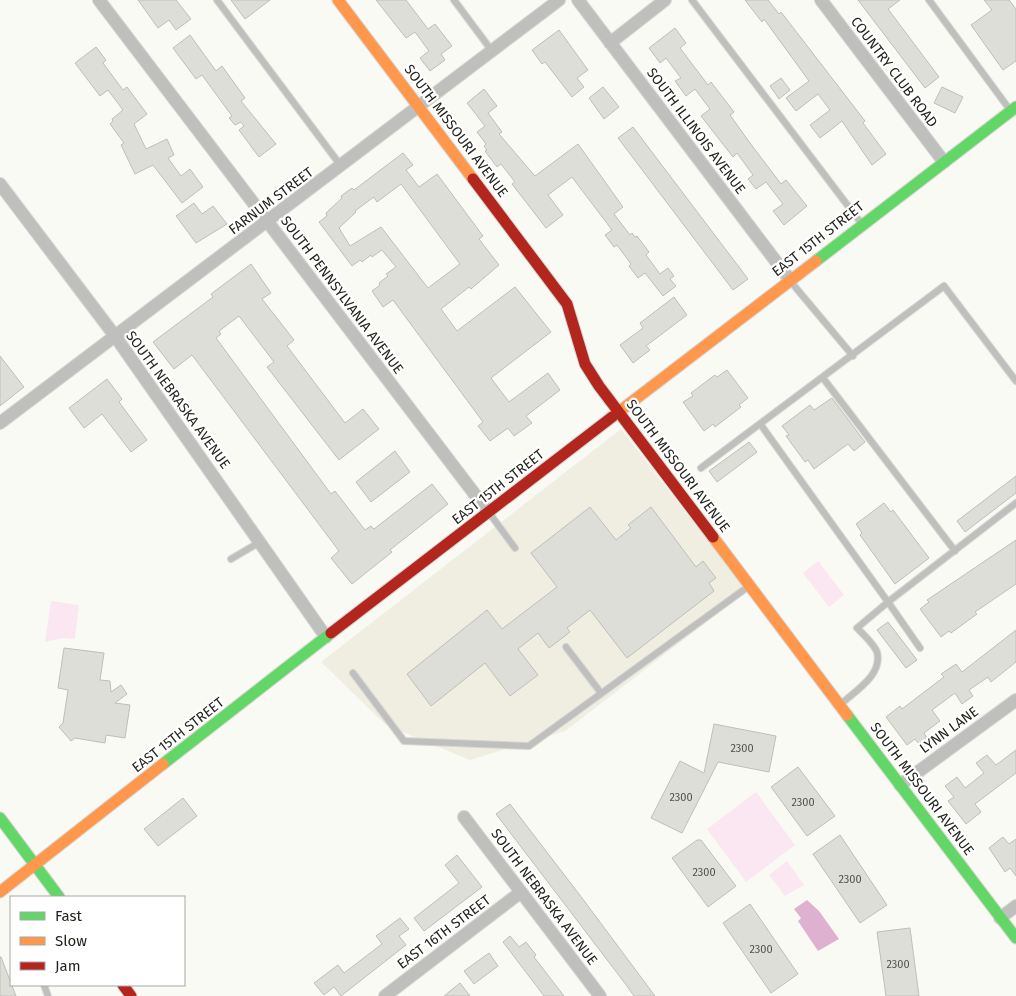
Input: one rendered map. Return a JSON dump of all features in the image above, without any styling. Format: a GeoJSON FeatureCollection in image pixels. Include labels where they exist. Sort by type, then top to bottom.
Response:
{"type":"FeatureCollection","features":[{"type":"Feature","properties":{"kind":"main road","name":"SOUTH MISSOURI AVENUE"},"geometry":{"type":"LineString","coordinates":[[338,0],[567,304],[585,364],[619,412],[1016,938]]}},
{"type":"Feature","properties":{"kind":"main road","name":"EAST 15TH STREET"},"geometry":{"type":"LineString","coordinates":[[0,892],[12,887],[36,864],[326,637],[1013,109]]}},
{"type":"Feature","properties":{"kind":"main road"},"geometry":{"type":"LineString","coordinates":[[0,818],[59,896]]}},
{"type":"Feature","properties":{"kind":"street","name":"SOUTH PENNSYLVANIA AVENUE"},"geometry":{"type":"LineString","coordinates":[[99,0],[489,513]]}},
{"type":"Feature","properties":{"kind":"street","name":"FARNUM STREET"},"geometry":{"type":"LineString","coordinates":[[0,423],[559,0]]}},
{"type":"Feature","properties":{"kind":"street","name":"SOUTH ILLINOIS AVENUE"},"geometry":{"type":"LineString","coordinates":[[578,0],[790,280]]}},
{"type":"Feature","properties":{"kind":"street"},"geometry":{"type":"LineString","coordinates":[[610,43],[665,0]]}},
{"type":"Feature","properties":{"kind":"street","name":"COUNTRY CLUB ROAD"},"geometry":{"type":"LineString","coordinates":[[821,0],[944,162]]}},
{"type":"Feature","properties":{"kind":"street","name":"SOUTH NEBRASKA AVENUE"},"geometry":{"type":"LineString","coordinates":[[0,184],[115,336],[261,541],[326,637]]}},
{"type":"Feature","properties":{"kind":"street","name":"LYNN LANE"},"geometry":{"type":"LineString","coordinates":[[900,785],[1016,700]]}},
{"type":"Feature","properties":{"kind":"street","name":"SOUTH NEBRASKA AVENUE"},"geometry":{"type":"LineString","coordinates":[[464,816],[600,996]]}},
{"type":"Feature","properties":{"kind":"street","name":"EAST 16TH STREET"},"geometry":{"type":"LineString","coordinates":[[385,996],[521,892]]}},
{"type":"Feature","properties":{"kind":"street"},"geometry":{"type":"LineString","coordinates":[[1000,918],[1016,906]]}},
{"type":"Feature","properties":{"kind":"lane"},"geometry":{"type":"LineString","coordinates":[[217,0],[341,166]]}},
{"type":"Feature","properties":{"kind":"lane"},"geometry":{"type":"LineString","coordinates":[[454,0],[492,51]]}},
{"type":"Feature","properties":{"kind":"lane"},"geometry":{"type":"LineString","coordinates":[[692,0],[862,224]]}},
{"type":"Feature","properties":{"kind":"lane"},"geometry":{"type":"LineString","coordinates":[[929,0],[1013,109]]}},
{"type":"Feature","properties":{"kind":"lane"},"geometry":{"type":"LineString","coordinates":[[790,280],[853,356]]}},
{"type":"Feature","properties":{"kind":"lane"},"geometry":{"type":"LineString","coordinates":[[701,468],[761,425],[944,286],[1016,381]]}},
{"type":"Feature","properties":{"kind":"lane"},"geometry":{"type":"LineString","coordinates":[[823,378],[955,551]]}},
{"type":"Feature","properties":{"kind":"lane"},"geometry":{"type":"LineString","coordinates":[[761,425],[920,648]]}},
{"type":"Feature","properties":{"kind":"lane"},"geometry":{"type":"LineString","coordinates":[[840,705],[868,681],[878,665],[877,651],[858,628],[888,602],[1016,503]]}},
{"type":"Feature","properties":{"kind":"lane"},"geometry":{"type":"LineString","coordinates":[[489,513],[515,548]]}},
{"type":"Feature","properties":{"kind":"lane"},"geometry":{"type":"LineString","coordinates":[[232,559],[261,541]]}},
{"type":"Feature","properties":{"kind":"lane"},"geometry":{"type":"LineString","coordinates":[[353,673],[404,741],[529,746],[750,585]]}},
{"type":"Feature","properties":{"kind":"lane"},"geometry":{"type":"LineString","coordinates":[[566,647],[601,693]]}},
{"type":"Feature","properties":{"kind":"shaded area"},"geometry":{"type":"Polygon","coordinates":[[[621,429],[747,591],[565,731],[470,760],[386,725],[321,662],[621,429]]]}},
{"type":"Feature","properties":{"kind":"shaded area"},"geometry":{"type":"Polygon","coordinates":[[[818,561],[844,595],[829,607],[803,573],[818,561]]]}},
{"type":"Feature","properties":{"kind":"shaded area"},"geometry":{"type":"Polygon","coordinates":[[[51,601],[79,605],[75,639],[62,638],[45,642],[51,601]]]}},
{"type":"Feature","properties":{"kind":"shaded area"},"geometry":{"type":"Polygon","coordinates":[[[756,792],[795,845],[746,882],[707,829],[756,792]]]}},
{"type":"Feature","properties":{"kind":"shaded area"},"geometry":{"type":"Polygon","coordinates":[[[787,861],[804,885],[785,896],[769,875],[787,861]]]}},
{"type":"Feature","properties":{"kind":"shaded area"},"geometry":{"type":"Polygon","coordinates":[[[807,900],[819,911],[839,939],[818,951],[798,921],[801,918],[794,909],[807,900]]]}},
{"type":"Feature","properties":{"kind":"building"},"geometry":{"type":"Polygon","coordinates":[[[138,0],[176,0],[191,19],[176,30],[169,20],[158,28],[138,0]]]}},
{"type":"Feature","properties":{"kind":"building"},"geometry":{"type":"Polygon","coordinates":[[[231,0],[270,0],[245,19],[231,0]]]}},
{"type":"Feature","properties":{"kind":"building"},"geometry":{"type":"Polygon","coordinates":[[[376,0],[406,0],[428,29],[435,24],[452,46],[441,54],[445,60],[430,71],[420,58],[429,51],[415,32],[406,38],[376,0]]]}},
{"type":"Feature","properties":{"kind":"building"},"geometry":{"type":"Polygon","coordinates":[[[745,0],[768,0],[779,14],[781,12],[865,121],[863,123],[886,154],[872,165],[842,121],[820,138],[810,125],[830,110],[818,94],[796,111],[786,98],[809,81],[764,19],[762,22],[745,0]]]}},
{"type":"Feature","properties":{"kind":"building"},"geometry":{"type":"Polygon","coordinates":[[[858,0],[900,0],[888,9],[939,77],[925,88],[858,0]]]}},
{"type":"Feature","properties":{"kind":"building"},"geometry":{"type":"Polygon","coordinates":[[[984,0],[1009,0],[1016,9],[1016,61],[1003,70],[971,25],[992,10],[984,0]]]}},
{"type":"Feature","properties":{"kind":"building"},"geometry":{"type":"Polygon","coordinates":[[[675,28],[686,43],[680,48],[708,85],[711,82],[734,112],[730,115],[750,143],[781,184],[786,180],[807,206],[784,225],[773,211],[783,204],[766,182],[756,189],[748,179],[753,175],[737,153],[733,157],[701,116],[710,109],[695,89],[686,96],[675,81],[681,78],[666,58],[660,63],[649,48],[675,28]]]}},
{"type":"Feature","properties":{"kind":"building"},"geometry":{"type":"Polygon","coordinates":[[[559,30],[588,70],[577,78],[584,87],[572,97],[545,62],[542,64],[532,50],[559,30]]]}},
{"type":"Feature","properties":{"kind":"building"},"geometry":{"type":"Polygon","coordinates":[[[190,35],[216,71],[222,66],[245,98],[241,101],[276,144],[259,157],[239,130],[244,126],[241,122],[235,125],[229,118],[232,116],[202,75],[196,79],[173,48],[190,35]]]}},
{"type":"Feature","properties":{"kind":"building"},"geometry":{"type":"Polygon","coordinates":[[[96,47],[106,60],[103,63],[123,90],[127,87],[147,114],[134,124],[146,149],[167,139],[174,155],[168,158],[181,176],[190,169],[203,187],[182,203],[153,165],[135,174],[121,145],[124,143],[110,124],[113,121],[112,119],[123,110],[108,90],[100,96],[75,63],[96,47]]]}},
{"type":"Feature","properties":{"kind":"building"},"geometry":{"type":"Polygon","coordinates":[[[781,78],[790,90],[779,99],[770,86],[781,78]]]}},
{"type":"Feature","properties":{"kind":"building"},"geometry":{"type":"Polygon","coordinates":[[[603,87],[619,107],[604,119],[589,98],[603,87]]]}},
{"type":"Feature","properties":{"kind":"building"},"geometry":{"type":"Polygon","coordinates":[[[942,87],[963,97],[955,113],[934,103],[942,87]]]}},
{"type":"Feature","properties":{"kind":"building"},"geometry":{"type":"Polygon","coordinates":[[[484,89],[497,106],[488,113],[502,132],[499,134],[535,176],[578,144],[623,207],[614,214],[630,235],[632,233],[635,237],[637,236],[649,252],[646,255],[660,274],[668,268],[674,276],[670,279],[676,286],[663,296],[645,273],[638,278],[629,266],[631,264],[617,245],[614,247],[605,235],[612,230],[572,177],[548,195],[563,215],[546,228],[512,184],[515,182],[501,164],[497,167],[485,151],[487,150],[484,146],[486,144],[477,132],[485,126],[467,103],[484,89]]]}},
{"type":"Feature","properties":{"kind":"building"},"geometry":{"type":"Polygon","coordinates":[[[633,127],[748,279],[733,290],[618,138],[633,127]]]}},
{"type":"Feature","properties":{"kind":"building"},"geometry":{"type":"Polygon","coordinates":[[[403,153],[413,165],[406,170],[419,187],[437,174],[483,236],[479,239],[499,265],[471,289],[469,287],[441,309],[457,331],[515,287],[551,332],[491,378],[509,402],[548,373],[560,390],[526,416],[532,423],[514,436],[508,428],[490,441],[478,426],[483,422],[393,300],[383,307],[372,291],[388,276],[386,274],[396,267],[382,250],[362,262],[360,260],[352,266],[319,222],[327,216],[326,213],[342,198],[341,196],[352,188],[354,190],[403,153]],[[401,184],[377,202],[374,197],[355,211],[339,228],[350,246],[381,227],[428,288],[460,264],[401,184]]]}},
{"type":"Feature","properties":{"kind":"building"},"geometry":{"type":"Polygon","coordinates":[[[194,203],[202,214],[213,206],[227,224],[196,243],[176,216],[194,203]]]}},
{"type":"Feature","properties":{"kind":"building"},"geometry":{"type":"Polygon","coordinates":[[[251,264],[271,293],[262,299],[294,340],[287,346],[345,423],[363,409],[379,429],[339,460],[267,367],[274,362],[239,316],[219,331],[221,334],[216,338],[331,494],[335,491],[365,530],[371,526],[374,529],[432,484],[448,504],[390,550],[392,552],[352,584],[331,558],[339,551],[192,355],[174,369],[153,342],[213,297],[211,294],[251,264]]]}},
{"type":"Feature","properties":{"kind":"building"},"geometry":{"type":"Polygon","coordinates":[[[674,297],[687,315],[646,346],[650,350],[633,363],[620,345],[643,328],[640,323],[674,297]]]}},
{"type":"Feature","properties":{"kind":"building"},"geometry":{"type":"Polygon","coordinates":[[[0,356],[24,387],[0,406],[0,356]]]}},
{"type":"Feature","properties":{"kind":"building"},"geometry":{"type":"Polygon","coordinates":[[[727,370],[748,398],[739,405],[741,407],[715,427],[713,424],[704,431],[683,402],[693,396],[691,393],[715,375],[717,377],[727,370]]]}},
{"type":"Feature","properties":{"kind":"building"},"geometry":{"type":"Polygon","coordinates":[[[107,379],[122,399],[119,402],[147,440],[131,452],[102,414],[84,428],[69,408],[107,379]]]}},
{"type":"Feature","properties":{"kind":"building"},"geometry":{"type":"Polygon","coordinates":[[[832,398],[865,442],[854,451],[848,444],[814,469],[808,460],[805,462],[786,436],[789,435],[782,426],[810,405],[814,410],[832,398]]]}},
{"type":"Feature","properties":{"kind":"building"},"geometry":{"type":"Polygon","coordinates":[[[749,442],[757,452],[717,482],[709,471],[749,442]]]}},
{"type":"Feature","properties":{"kind":"building"},"geometry":{"type":"Polygon","coordinates":[[[395,451],[410,472],[371,502],[356,482],[395,451]]]}},
{"type":"Feature","properties":{"kind":"building"},"geometry":{"type":"Polygon","coordinates":[[[1016,476],[1016,493],[965,532],[957,521],[1016,476]]]}},
{"type":"Feature","properties":{"kind":"building"},"geometry":{"type":"Polygon","coordinates":[[[884,503],[891,512],[893,510],[929,558],[895,584],[860,535],[862,533],[856,524],[884,503]]]}},
{"type":"Feature","properties":{"kind":"building"},"geometry":{"type":"Polygon","coordinates":[[[590,507],[616,540],[631,528],[628,525],[651,507],[696,567],[703,561],[716,578],[709,583],[714,591],[627,658],[590,610],[567,628],[570,632],[549,648],[538,633],[518,649],[538,675],[510,696],[485,663],[431,706],[407,674],[487,610],[502,629],[557,587],[531,553],[590,507]]]}},
{"type":"Feature","properties":{"kind":"building"},"geometry":{"type":"Polygon","coordinates":[[[1016,540],[1016,584],[975,612],[977,614],[951,633],[949,631],[941,637],[920,609],[929,602],[927,600],[1016,540]]]}},
{"type":"Feature","properties":{"kind":"building"},"geometry":{"type":"Polygon","coordinates":[[[888,622],[917,660],[906,668],[877,630],[888,622]]]}},
{"type":"Feature","properties":{"kind":"building"},"geometry":{"type":"Polygon","coordinates":[[[1016,630],[1016,662],[991,682],[988,677],[969,690],[973,696],[962,704],[955,693],[932,710],[940,721],[924,733],[927,738],[919,744],[915,739],[907,745],[886,717],[900,706],[902,709],[944,677],[941,674],[956,664],[962,672],[1016,630]]]}},
{"type":"Feature","properties":{"kind":"building"},"geometry":{"type":"Polygon","coordinates":[[[64,648],[104,653],[100,680],[110,681],[111,692],[121,685],[127,694],[115,703],[130,705],[125,738],[106,735],[105,743],[75,738],[71,741],[59,727],[63,723],[68,690],[58,688],[64,648]]]}},
{"type":"Feature","properties":{"kind":"building"},"geometry":{"type":"Polygon","coordinates":[[[714,724],[776,736],[769,772],[718,762],[682,833],[651,818],[680,761],[704,773],[714,724]]]}},
{"type":"Feature","properties":{"kind":"building"},"geometry":{"type":"Polygon","coordinates":[[[1016,750],[1016,773],[975,804],[981,812],[966,824],[948,801],[954,797],[945,786],[957,777],[965,788],[984,773],[976,763],[987,755],[996,765],[1016,750]]]}},
{"type":"Feature","properties":{"kind":"building"},"geometry":{"type":"Polygon","coordinates":[[[798,767],[835,816],[807,836],[771,787],[798,767]]]}},
{"type":"Feature","properties":{"kind":"building"},"geometry":{"type":"Polygon","coordinates":[[[183,798],[197,816],[158,846],[144,829],[183,798]]]}},
{"type":"Feature","properties":{"kind":"building"},"geometry":{"type":"Polygon","coordinates":[[[510,804],[655,996],[634,996],[496,814],[510,804]]]}},
{"type":"Feature","properties":{"kind":"building"},"geometry":{"type":"Polygon","coordinates":[[[840,835],[887,905],[860,923],[813,854],[840,835]]]}},
{"type":"Feature","properties":{"kind":"building"},"geometry":{"type":"Polygon","coordinates":[[[1003,837],[1009,844],[1016,839],[1016,876],[1010,868],[1005,872],[989,848],[1003,837]]]}},
{"type":"Feature","properties":{"kind":"building"},"geometry":{"type":"Polygon","coordinates":[[[697,840],[701,840],[736,886],[708,907],[672,858],[697,840]]]}},
{"type":"Feature","properties":{"kind":"building"},"geometry":{"type":"Polygon","coordinates":[[[457,855],[482,887],[424,931],[414,918],[459,883],[445,865],[457,855]]]}},
{"type":"Feature","properties":{"kind":"building"},"geometry":{"type":"Polygon","coordinates":[[[750,904],[798,974],[771,993],[723,923],[750,904]]]}},
{"type":"Feature","properties":{"kind":"building"},"geometry":{"type":"Polygon","coordinates":[[[400,918],[409,929],[399,936],[406,945],[341,996],[334,987],[324,995],[314,983],[338,965],[344,973],[382,944],[376,936],[400,918]]]}},
{"type":"Feature","properties":{"kind":"building"},"geometry":{"type":"Polygon","coordinates":[[[910,928],[919,996],[886,996],[877,932],[910,928]]]}},
{"type":"Feature","properties":{"kind":"building"},"geometry":{"type":"Polygon","coordinates":[[[510,936],[519,947],[526,942],[536,955],[534,957],[564,996],[544,996],[503,942],[510,936]]]}},
{"type":"Feature","properties":{"kind":"building"},"geometry":{"type":"Polygon","coordinates":[[[489,953],[498,966],[474,984],[464,971],[489,953]]]}},
{"type":"Feature","properties":{"kind":"building"},"geometry":{"type":"Polygon","coordinates":[[[1,957],[10,980],[10,986],[12,986],[16,996],[0,996],[1,957]]]}},
{"type":"Feature","properties":{"kind":"building"},"geometry":{"type":"Polygon","coordinates":[[[460,983],[470,996],[444,996],[460,983]]]}},
{"type":"Feature","properties":{"kind":"traffic: fast"},"geometry":{"type":"LineString","coordinates":[[816,261],[1016,107]]}},
{"type":"Feature","properties":{"kind":"traffic: fast"},"geometry":{"type":"LineString","coordinates":[[163,764],[331,633]]}},
{"type":"Feature","properties":{"kind":"traffic: fast"},"geometry":{"type":"LineString","coordinates":[[847,715],[1016,938]]}},
{"type":"Feature","properties":{"kind":"traffic: fast"},"geometry":{"type":"LineString","coordinates":[[0,818],[58,896]]}},
{"type":"Feature","properties":{"kind":"traffic: slow"},"geometry":{"type":"LineString","coordinates":[[338,0],[473,179]]}},
{"type":"Feature","properties":{"kind":"traffic: slow"},"geometry":{"type":"LineString","coordinates":[[612,417],[816,261]]}},
{"type":"Feature","properties":{"kind":"traffic: slow"},"geometry":{"type":"LineString","coordinates":[[713,537],[847,715]]}},
{"type":"Feature","properties":{"kind":"traffic: slow"},"geometry":{"type":"LineString","coordinates":[[0,892],[163,764]]}},
{"type":"Feature","properties":{"kind":"traffic: jam"},"geometry":{"type":"LineString","coordinates":[[473,179],[567,304],[585,364],[599,386],[713,537]]}},
{"type":"Feature","properties":{"kind":"traffic: jam"},"geometry":{"type":"LineString","coordinates":[[331,633],[612,417]]}},
{"type":"Feature","properties":{"kind":"traffic: jam"},"geometry":{"type":"LineString","coordinates":[[124,986],[131,996]]}}]}
